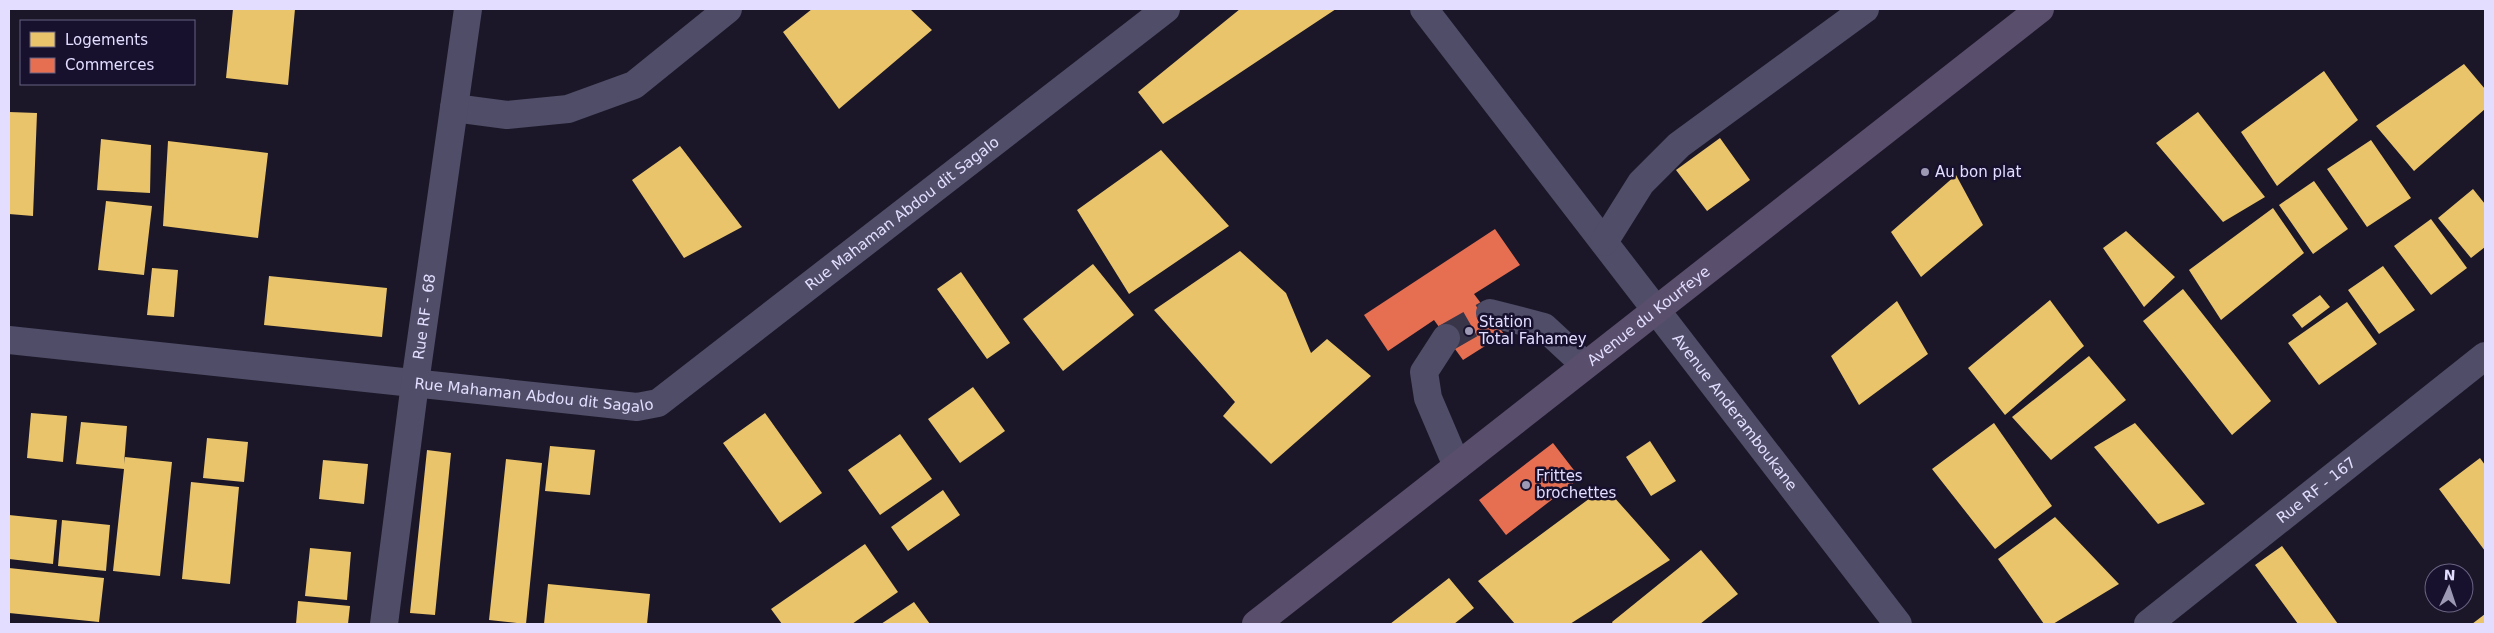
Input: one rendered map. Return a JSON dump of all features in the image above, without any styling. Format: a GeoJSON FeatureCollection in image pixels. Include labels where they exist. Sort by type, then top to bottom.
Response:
{"type":"FeatureCollection","features":[{"type":"Feature","properties":{"kind":"main road","name":"Avenue du Kourfeye"},"geometry":{"type":"LineString","coordinates":[[1256,624],[1586,365],[2024,13]]}},
{"type":"Feature","properties":{"kind":"street","name":"Rue RF - 68"},"geometry":{"type":"LineString","coordinates":[[384,624],[415,383],[468,9]]}},
{"type":"Feature","properties":{"kind":"street"},"geometry":{"type":"LineString","coordinates":[[454,108],[508,115],[568,108],[634,85],[728,9]]}},
{"type":"Feature","properties":{"kind":"street","name":"Rue Mahaman Abdou dit Sagalo"},"geometry":{"type":"LineString","coordinates":[[9,340],[637,407],[658,403],[1166,9]]}},
{"type":"Feature","properties":{"kind":"street","name":"Avenue Anderamboukane"},"geometry":{"type":"LineString","coordinates":[[1424,9],[1898,624]]}},
{"type":"Feature","properties":{"kind":"street"},"geometry":{"type":"LineString","coordinates":[[1604,242],[1641,183],[1679,146],[1865,9]]}},
{"type":"Feature","properties":{"kind":"street"},"geometry":{"type":"LineString","coordinates":[[1490,312],[1544,327],[1586,365]]}},
{"type":"Feature","properties":{"kind":"street"},"geometry":{"type":"LineString","coordinates":[[1446,338],[1424,372],[1428,398],[1457,466]]}},
{"type":"Feature","properties":{"kind":"street","name":"Rue RF - 167"},"geometry":{"type":"LineString","coordinates":[[2148,624],[2485,356]]}},
{"type":"Feature","properties":{"kind":"building: Logements"},"geometry":{"type":"Polygon","coordinates":[[[233,9],[295,9],[288,85],[226,78],[233,9]]]}},
{"type":"Feature","properties":{"kind":"building: Logements"},"geometry":{"type":"Polygon","coordinates":[[[812,9],[910,9],[932,30],[839,109],[783,32],[812,9]]]}},
{"type":"Feature","properties":{"kind":"building: Logements"},"geometry":{"type":"Polygon","coordinates":[[[1240,9],[1336,9],[1163,124],[1138,92],[1240,9]]]}},
{"type":"Feature","properties":{"kind":"building: Logements"},"geometry":{"type":"Polygon","coordinates":[[[2464,64],[2485,89],[2485,109],[2414,171],[2376,126],[2464,64]]]}},
{"type":"Feature","properties":{"kind":"building: Logements"},"geometry":{"type":"Polygon","coordinates":[[[2324,71],[2358,120],[2277,186],[2241,132],[2324,71]]]}},
{"type":"Feature","properties":{"kind":"building: Logements"},"geometry":{"type":"Polygon","coordinates":[[[9,112],[37,113],[33,216],[9,214],[9,112]]]}},
{"type":"Feature","properties":{"kind":"building: Logements"},"geometry":{"type":"Polygon","coordinates":[[[2198,112],[2265,197],[2223,222],[2156,143],[2198,112]]]}},
{"type":"Feature","properties":{"kind":"building: Logements"},"geometry":{"type":"Polygon","coordinates":[[[1720,138],[1750,180],[1707,211],[1676,170],[1720,138]]]}},
{"type":"Feature","properties":{"kind":"building: Logements"},"geometry":{"type":"Polygon","coordinates":[[[101,139],[151,145],[150,193],[97,190],[101,139]]]}},
{"type":"Feature","properties":{"kind":"building: Logements"},"geometry":{"type":"Polygon","coordinates":[[[2371,140],[2411,198],[2367,227],[2327,169],[2371,140]]]}},
{"type":"Feature","properties":{"kind":"building: Logements"},"geometry":{"type":"Polygon","coordinates":[[[168,141],[268,153],[258,238],[163,226],[168,141]]]}},
{"type":"Feature","properties":{"kind":"building: Logements"},"geometry":{"type":"Polygon","coordinates":[[[680,146],[742,227],[684,258],[632,180],[680,146]]]}},
{"type":"Feature","properties":{"kind":"building: Logements"},"geometry":{"type":"Polygon","coordinates":[[[1161,150],[1229,226],[1129,294],[1077,210],[1161,150]]]}},
{"type":"Feature","properties":{"kind":"building: Logements"},"geometry":{"type":"Polygon","coordinates":[[[1956,175],[1983,225],[1921,277],[1891,232],[1956,175]]]}},
{"type":"Feature","properties":{"kind":"building: Logements"},"geometry":{"type":"Polygon","coordinates":[[[2314,181],[2348,229],[2313,254],[2279,205],[2314,181]]]}},
{"type":"Feature","properties":{"kind":"building: Logements"},"geometry":{"type":"Polygon","coordinates":[[[2473,189],[2485,204],[2485,247],[2471,258],[2438,218],[2473,189]]]}},
{"type":"Feature","properties":{"kind":"building: Logements"},"geometry":{"type":"Polygon","coordinates":[[[106,201],[152,206],[144,275],[98,270],[106,201]]]}},
{"type":"Feature","properties":{"kind":"building: Logements"},"geometry":{"type":"Polygon","coordinates":[[[2273,208],[2304,253],[2221,320],[2189,270],[2273,208]]]}},
{"type":"Feature","properties":{"kind":"building: Logements"},"geometry":{"type":"Polygon","coordinates":[[[2431,219],[2467,268],[2431,295],[2394,246],[2431,219]]]}},
{"type":"Feature","properties":{"kind":"building: Logements"},"geometry":{"type":"Polygon","coordinates":[[[2126,231],[2175,277],[2144,307],[2103,248],[2126,231]]]}},
{"type":"Feature","properties":{"kind":"building: Logements"},"geometry":{"type":"Polygon","coordinates":[[[1240,251],[1286,293],[1311,353],[1327,339],[1371,376],[1271,464],[1223,416],[1235,402],[1154,310],[1240,251]]]}},
{"type":"Feature","properties":{"kind":"building: Logements"},"geometry":{"type":"Polygon","coordinates":[[[1093,264],[1134,315],[1063,371],[1023,319],[1093,264]]]}},
{"type":"Feature","properties":{"kind":"building: Logements"},"geometry":{"type":"Polygon","coordinates":[[[2383,266],[2415,310],[2379,334],[2348,290],[2383,266]]]}},
{"type":"Feature","properties":{"kind":"building: Logements"},"geometry":{"type":"Polygon","coordinates":[[[152,268],[178,270],[174,317],[147,315],[152,268]]]}},
{"type":"Feature","properties":{"kind":"building: Logements"},"geometry":{"type":"Polygon","coordinates":[[[961,272],[1010,343],[987,359],[937,289],[961,272]]]}},
{"type":"Feature","properties":{"kind":"building: Logements"},"geometry":{"type":"Polygon","coordinates":[[[269,276],[387,288],[382,337],[264,325],[269,276]]]}},
{"type":"Feature","properties":{"kind":"building: Logements"},"geometry":{"type":"Polygon","coordinates":[[[2183,289],[2271,401],[2232,435],[2143,321],[2183,289]]]}},
{"type":"Feature","properties":{"kind":"building: Logements"},"geometry":{"type":"Polygon","coordinates":[[[2320,295],[2330,307],[2302,328],[2292,315],[2320,295]]]}},
{"type":"Feature","properties":{"kind":"building: Logements"},"geometry":{"type":"Polygon","coordinates":[[[2050,300],[2084,346],[2005,415],[1968,368],[2050,300]]]}},
{"type":"Feature","properties":{"kind":"building: Logements"},"geometry":{"type":"Polygon","coordinates":[[[1897,301],[1928,354],[1859,405],[1831,356],[1897,301]]]}},
{"type":"Feature","properties":{"kind":"building: Logements"},"geometry":{"type":"Polygon","coordinates":[[[2347,302],[2377,344],[2319,385],[2288,343],[2347,302]]]}},
{"type":"Feature","properties":{"kind":"building: Logements"},"geometry":{"type":"Polygon","coordinates":[[[2089,356],[2126,400],[2051,460],[2012,417],[2089,356]]]}},
{"type":"Feature","properties":{"kind":"building: Logements"},"geometry":{"type":"Polygon","coordinates":[[[973,387],[1005,431],[960,463],[928,419],[973,387]]]}},
{"type":"Feature","properties":{"kind":"building: Logements"},"geometry":{"type":"Polygon","coordinates":[[[31,413],[67,416],[63,462],[27,458],[31,413]]]}},
{"type":"Feature","properties":{"kind":"building: Logements"},"geometry":{"type":"Polygon","coordinates":[[[765,413],[822,493],[780,523],[723,443],[765,413]]]}},
{"type":"Feature","properties":{"kind":"building: Logements"},"geometry":{"type":"Polygon","coordinates":[[[81,422],[127,426],[124,464],[125,457],[172,462],[160,576],[113,571],[124,469],[76,464],[81,422]]]}},
{"type":"Feature","properties":{"kind":"building: Logements"},"geometry":{"type":"Polygon","coordinates":[[[1994,423],[2052,506],[1995,549],[1932,469],[1994,423]]]}},
{"type":"Feature","properties":{"kind":"building: Logements"},"geometry":{"type":"Polygon","coordinates":[[[2135,423],[2205,504],[2158,524],[2094,447],[2135,423]]]}},
{"type":"Feature","properties":{"kind":"building: Logements"},"geometry":{"type":"Polygon","coordinates":[[[900,434],[932,479],[880,515],[848,470],[900,434]]]}},
{"type":"Feature","properties":{"kind":"building: Logements"},"geometry":{"type":"Polygon","coordinates":[[[207,438],[248,442],[244,482],[203,478],[207,438]]]}},
{"type":"Feature","properties":{"kind":"building: Logements"},"geometry":{"type":"Polygon","coordinates":[[[1650,441],[1676,481],[1651,496],[1626,457],[1650,441]]]}},
{"type":"Feature","properties":{"kind":"building: Logements"},"geometry":{"type":"Polygon","coordinates":[[[550,446],[595,450],[590,495],[545,491],[550,446]]]}},
{"type":"Feature","properties":{"kind":"building: Logements"},"geometry":{"type":"Polygon","coordinates":[[[427,450],[451,453],[435,615],[410,613],[427,450]]]}},
{"type":"Feature","properties":{"kind":"building: Logements"},"geometry":{"type":"Polygon","coordinates":[[[2480,458],[2485,465],[2485,551],[2439,489],[2480,458]]]}},
{"type":"Feature","properties":{"kind":"building: Logements"},"geometry":{"type":"Polygon","coordinates":[[[506,459],[542,463],[526,624],[489,620],[506,459]]]}},
{"type":"Feature","properties":{"kind":"building: Logements"},"geometry":{"type":"Polygon","coordinates":[[[323,460],[368,464],[364,504],[319,499],[323,460]]]}},
{"type":"Feature","properties":{"kind":"building: Logements"},"geometry":{"type":"Polygon","coordinates":[[[191,482],[239,487],[230,584],[182,579],[191,482]]]}},
{"type":"Feature","properties":{"kind":"building: Logements"},"geometry":{"type":"Polygon","coordinates":[[[1605,487],[1670,560],[1570,624],[1515,624],[1478,581],[1605,487]]]}},
{"type":"Feature","properties":{"kind":"building: Logements"},"geometry":{"type":"Polygon","coordinates":[[[943,490],[960,515],[908,551],[891,527],[943,490]]]}},
{"type":"Feature","properties":{"kind":"building: Logements"},"geometry":{"type":"Polygon","coordinates":[[[9,515],[57,520],[53,564],[9,559],[9,515]]]}},
{"type":"Feature","properties":{"kind":"building: Logements"},"geometry":{"type":"Polygon","coordinates":[[[2055,517],[2119,584],[2053,624],[2044,624],[1998,559],[2055,517]]]}},
{"type":"Feature","properties":{"kind":"building: Logements"},"geometry":{"type":"Polygon","coordinates":[[[62,520],[110,525],[106,571],[58,566],[62,520]]]}},
{"type":"Feature","properties":{"kind":"building: Logements"},"geometry":{"type":"Polygon","coordinates":[[[865,544],[898,592],[852,624],[782,624],[771,609],[865,544]]]}},
{"type":"Feature","properties":{"kind":"building: Logements"},"geometry":{"type":"Polygon","coordinates":[[[2282,546],[2338,624],[2298,624],[2255,565],[2282,546]]]}},
{"type":"Feature","properties":{"kind":"building: Logements"},"geometry":{"type":"Polygon","coordinates":[[[310,548],[351,552],[347,600],[305,596],[310,548]]]}},
{"type":"Feature","properties":{"kind":"building: Logements"},"geometry":{"type":"Polygon","coordinates":[[[1701,550],[1738,594],[1700,624],[1613,624],[1612,622],[1701,550]]]}},
{"type":"Feature","properties":{"kind":"building: Logements"},"geometry":{"type":"Polygon","coordinates":[[[9,568],[104,578],[99,622],[9,613],[9,568]]]}},
{"type":"Feature","properties":{"kind":"building: Logements"},"geometry":{"type":"Polygon","coordinates":[[[1449,578],[1474,608],[1454,624],[1390,624],[1449,578]]]}},
{"type":"Feature","properties":{"kind":"building: Logements"},"geometry":{"type":"Polygon","coordinates":[[[548,584],[650,594],[647,624],[544,624],[548,584]]]}},
{"type":"Feature","properties":{"kind":"building: Logements"},"geometry":{"type":"Polygon","coordinates":[[[298,601],[350,606],[348,624],[296,624],[298,601]]]}},
{"type":"Feature","properties":{"kind":"building: Logements"},"geometry":{"type":"Polygon","coordinates":[[[914,602],[930,624],[881,624],[914,602]]]}},
{"type":"Feature","properties":{"kind":"building: Logements"},"geometry":{"type":"Polygon","coordinates":[[[2485,614],[2485,624],[2472,624],[2485,614]]]}},
{"type":"Feature","properties":{"kind":"building: Commerces"},"geometry":{"type":"Polygon","coordinates":[[[1495,229],[1520,265],[1474,294],[1504,334],[1463,360],[1434,320],[1388,351],[1364,315],[1495,229]]]}},
{"type":"Feature","properties":{"kind":"building: Commerces"},"geometry":{"type":"Polygon","coordinates":[[[1553,443],[1580,478],[1506,535],[1479,500],[1553,443]]]}},
{"type":"Feature","properties":{"kind":"tunnel"},"geometry":{"type":"LineString","coordinates":[[1446,338],[1490,313]]}},
{"type":"Feature","properties":{"kind":"place","name":"Au bon plat"},"geometry":{"type":"Point","coordinates":[1925,172]}},
{"type":"Feature","properties":{"kind":"place","name":"Station Total Fahamey"},"geometry":{"type":"Point","coordinates":[1469,331]}},
{"type":"Feature","properties":{"kind":"place","name":"Frittes brochettes"},"geometry":{"type":"Point","coordinates":[1526,485]}}]}
